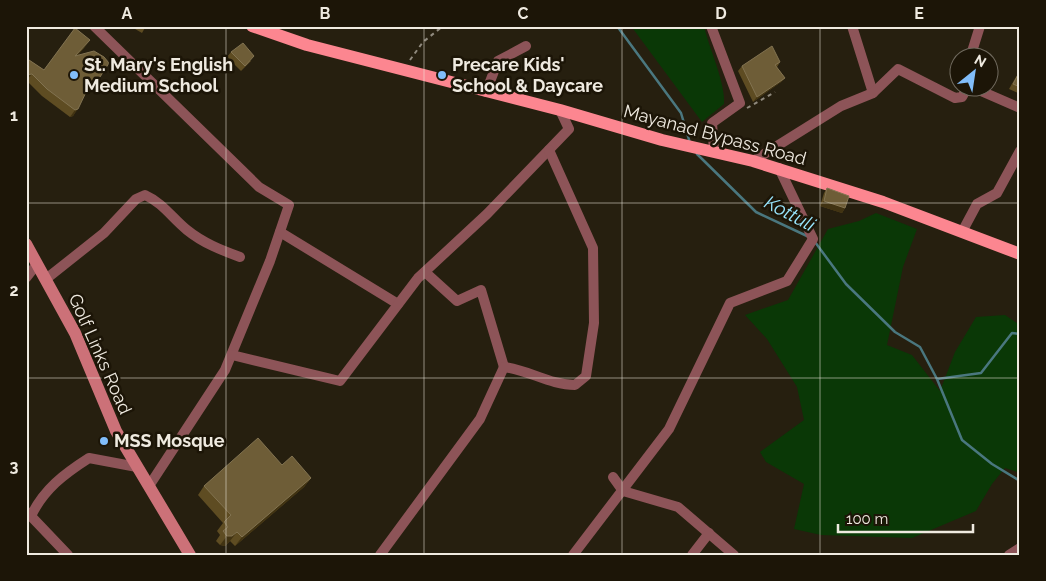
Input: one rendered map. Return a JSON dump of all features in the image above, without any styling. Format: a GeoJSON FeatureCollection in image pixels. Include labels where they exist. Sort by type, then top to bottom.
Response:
{"type":"FeatureCollection","features":[{"type":"Feature","properties":{"kind":"main road","name":"Mayanad Bypass Road"},"geometry":{"type":"LineString","coordinates":[[252,26],[307,45],[560,110],[662,140],[713,150],[778,168],[940,222],[1020,254]]}},
{"type":"Feature","properties":{"kind":"main road","name":"Golf Links Road"},"geometry":{"type":"LineString","coordinates":[[26,244],[75,333],[116,431],[190,555]]}},
{"type":"Feature","properties":{"kind":"street"},"geometry":{"type":"LineString","coordinates":[[94,26],[258,187],[290,205],[225,370],[149,486]]}},
{"type":"Feature","properties":{"kind":"street"},"geometry":{"type":"LineString","coordinates":[[852,26],[873,93]]}},
{"type":"Feature","properties":{"kind":"street"},"geometry":{"type":"LineString","coordinates":[[973,48],[980,26]]}},
{"type":"Feature","properties":{"kind":"street"},"geometry":{"type":"LineString","coordinates":[[710,27],[739,103],[712,123],[713,150]]}},
{"type":"Feature","properties":{"kind":"street"},"geometry":{"type":"LineString","coordinates":[[486,92],[498,61],[526,46]]}},
{"type":"Feature","properties":{"kind":"street"},"geometry":{"type":"LineString","coordinates":[[753,161],[841,106],[873,93],[898,69],[948,94]]}},
{"type":"Feature","properties":{"kind":"street"},"geometry":{"type":"LineString","coordinates":[[997,98],[1020,108]]}},
{"type":"Feature","properties":{"kind":"street"},"geometry":{"type":"LineString","coordinates":[[232,355],[340,381],[398,304],[425,272],[487,214],[569,129],[560,110]]}},
{"type":"Feature","properties":{"kind":"street"},"geometry":{"type":"LineString","coordinates":[[504,367],[514,368],[563,385],[575,385],[586,376],[594,323],[593,248],[549,150]]}},
{"type":"Feature","properties":{"kind":"street"},"geometry":{"type":"LineString","coordinates":[[962,232],[977,204],[997,194],[1020,151]]}},
{"type":"Feature","properties":{"kind":"street"},"geometry":{"type":"LineString","coordinates":[[573,555],[669,429],[730,303],[787,281],[813,239],[778,168]]}},
{"type":"Feature","properties":{"kind":"street"},"geometry":{"type":"LineString","coordinates":[[46,279],[104,233],[136,199],[145,194],[154,198],[186,229],[203,242],[240,257]]}},
{"type":"Feature","properties":{"kind":"street"},"geometry":{"type":"LineString","coordinates":[[280,232],[398,304]]}},
{"type":"Feature","properties":{"kind":"street"},"geometry":{"type":"LineString","coordinates":[[26,278],[37,264]]}},
{"type":"Feature","properties":{"kind":"street"},"geometry":{"type":"LineString","coordinates":[[380,555],[480,419],[504,367],[481,290],[457,301],[425,272]]}},
{"type":"Feature","properties":{"kind":"street"},"geometry":{"type":"LineString","coordinates":[[68,555],[29,514],[39,499],[60,476],[89,458],[137,467]]}},
{"type":"Feature","properties":{"kind":"street"},"geometry":{"type":"LineString","coordinates":[[613,477],[623,491],[678,507],[734,555]]}},
{"type":"Feature","properties":{"kind":"street"},"geometry":{"type":"LineString","coordinates":[[692,555],[709,533]]}},
{"type":"Feature","properties":{"kind":"street"},"geometry":{"type":"LineString","coordinates":[[1009,555],[1020,548]]}},
{"type":"Feature","properties":{"kind":"path"},"geometry":{"type":"LineString","coordinates":[[405,71],[423,42],[443,26]]}},
{"type":"Feature","properties":{"kind":"path"},"geometry":{"type":"LineString","coordinates":[[739,103],[747,108],[775,92]]}},
{"type":"Feature","properties":{"kind":"green space"},"geometry":{"type":"Polygon","coordinates":[[[631,26],[704,26],[720,76],[724,104],[702,122],[631,26]]]}},
{"type":"Feature","properties":{"kind":"green space"},"geometry":{"type":"Polygon","coordinates":[[[876,213],[917,229],[903,267],[887,345],[912,355],[940,391],[955,352],[976,317],[1005,315],[1020,325],[1020,473],[1005,468],[992,484],[976,511],[912,538],[821,535],[794,529],[804,484],[766,462],[760,452],[804,420],[797,387],[767,339],[745,315],[788,300],[828,229],[859,221],[876,213]]]}},
{"type":"Feature","properties":{"kind":"building"},"geometry":{"type":"Polygon","coordinates":[[[75,28],[90,40],[75,56],[94,51],[104,57],[109,63],[100,77],[88,88],[78,109],[75,110],[47,89],[32,74],[26,75],[26,58],[44,70],[75,28]]]}},
{"type":"Feature","properties":{"kind":"building"},"geometry":{"type":"Polygon","coordinates":[[[243,43],[254,56],[245,66],[231,52],[243,43]]]}},
{"type":"Feature","properties":{"kind":"building"},"geometry":{"type":"Polygon","coordinates":[[[772,46],[780,62],[775,65],[785,78],[757,97],[742,66],[772,46]]]}},
{"type":"Feature","properties":{"kind":"building"},"geometry":{"type":"Polygon","coordinates":[[[1020,71],[1020,87],[1013,84],[1020,71]]]}},
{"type":"Feature","properties":{"kind":"building"},"geometry":{"type":"Polygon","coordinates":[[[827,188],[849,196],[845,208],[824,201],[827,188]]]}},
{"type":"Feature","properties":{"kind":"building"},"geometry":{"type":"Polygon","coordinates":[[[258,438],[282,465],[292,456],[311,478],[242,537],[237,532],[232,536],[227,536],[223,531],[228,527],[224,522],[231,515],[204,486],[258,438]]]}},
{"type":"Feature","properties":{"kind":"waterway","name":"Kottuli"},"geometry":{"type":"LineString","coordinates":[[617,26],[681,113],[690,143]]}},
{"type":"Feature","properties":{"kind":"waterway","name":"Kottuli"},"geometry":{"type":"LineString","coordinates":[[697,154],[756,212],[807,236]]}},
{"type":"Feature","properties":{"kind":"waterway","name":"Kottuli"},"geometry":{"type":"LineString","coordinates":[[815,242],[846,284],[895,332],[920,347],[937,379],[981,373],[1012,333],[1020,334]]}},
{"type":"Feature","properties":{"kind":"waterway"},"geometry":{"type":"LineString","coordinates":[[937,379],[962,440],[992,464],[1020,481]]}},
{"type":"Feature","properties":{"kind":"place","name":"St. Mary's English Medium School"},"geometry":{"type":"Point","coordinates":[74,75]}},
{"type":"Feature","properties":{"kind":"place","name":"Precare Kids' School & Daycare"},"geometry":{"type":"Point","coordinates":[442,75]}},
{"type":"Feature","properties":{"kind":"place","name":"MSS Mosque"},"geometry":{"type":"Point","coordinates":[104,441]}}]}
